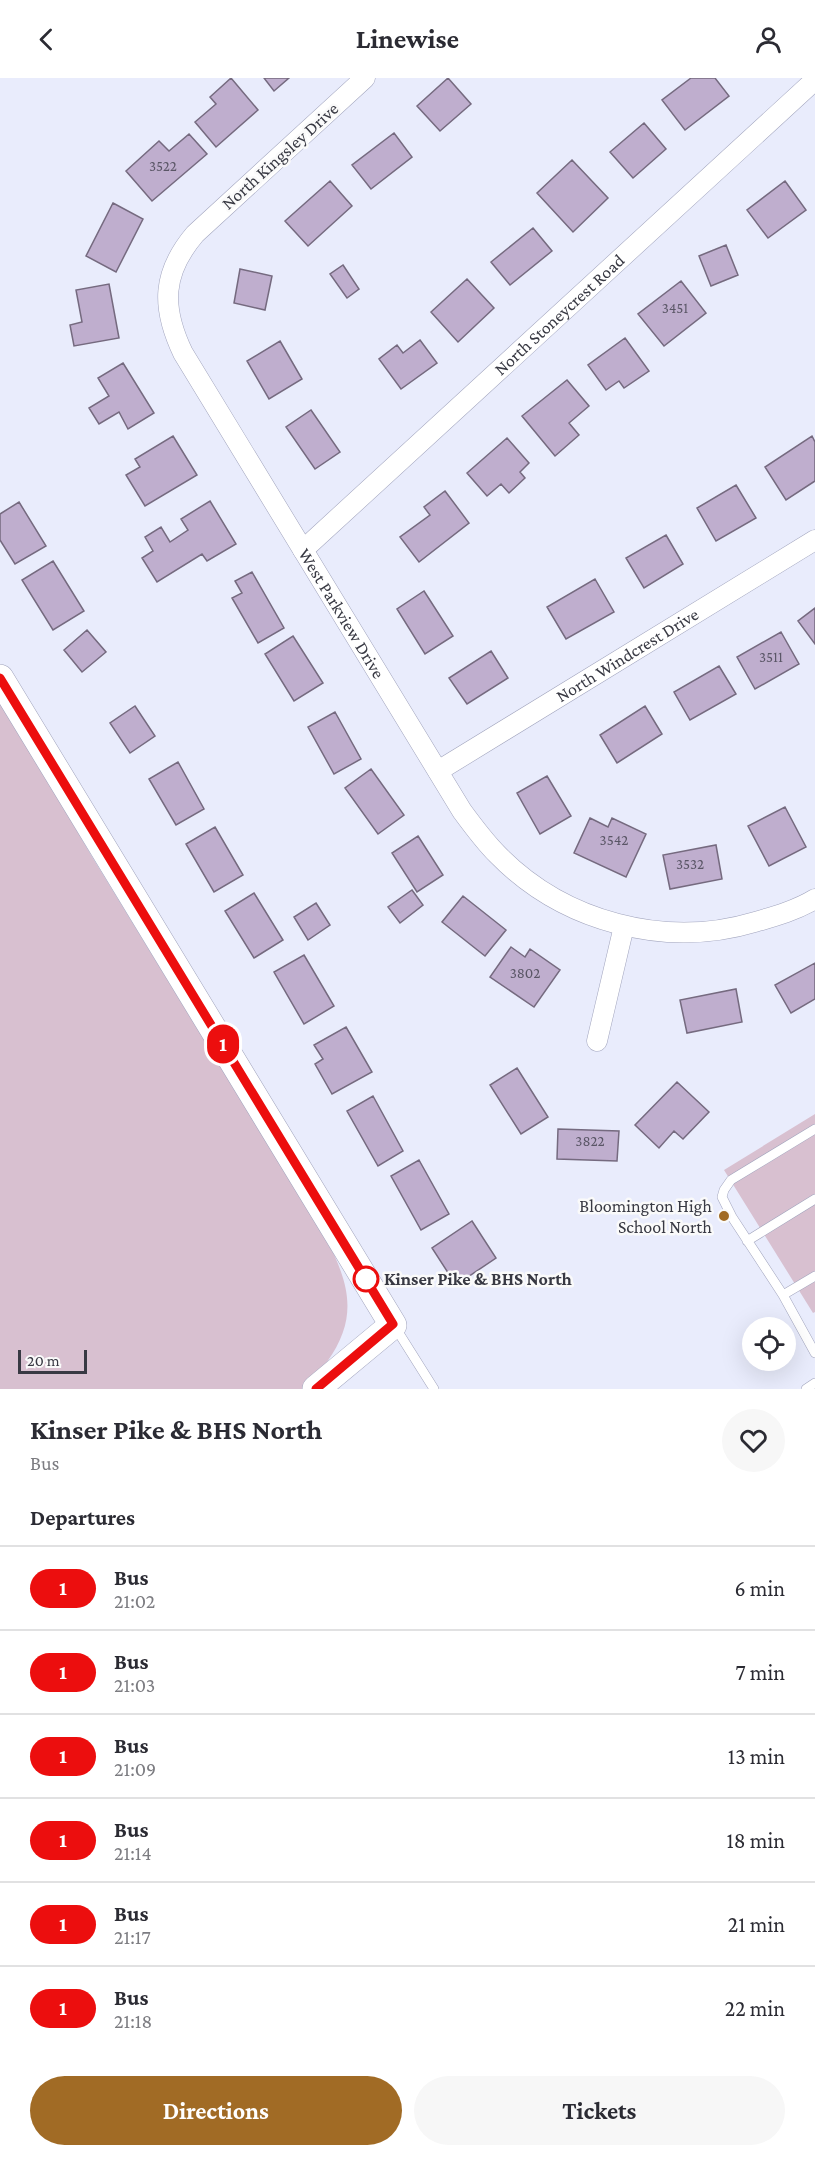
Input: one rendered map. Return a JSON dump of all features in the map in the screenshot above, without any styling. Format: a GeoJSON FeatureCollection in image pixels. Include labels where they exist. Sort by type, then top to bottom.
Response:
{"type":"FeatureCollection","features":[{"type":"Feature","properties":{"kind":"street","name":"North Kingsley Drive"},"geometry":{"type":"LineString","coordinates":[[195,234],[365,78]]}},
{"type":"Feature","properties":{"kind":"street","name":"North Stoneycrest Road"},"geometry":{"type":"LineString","coordinates":[[303,550],[815,80]]}},
{"type":"Feature","properties":{"kind":"street","name":"West Parkview Drive"},"geometry":{"type":"LineString","coordinates":[[195,234],[180,251],[169,282],[172,326],[183,353],[438,771],[478,833],[497,854],[516,872],[566,904],[624,926],[665,932],[712,932],[774,917],[804,906],[815,899]]}},
{"type":"Feature","properties":{"kind":"street","name":"North Windcrest Drive"},"geometry":{"type":"LineString","coordinates":[[438,771],[815,540]]}},
{"type":"Feature","properties":{"kind":"street"},"geometry":{"type":"LineString","coordinates":[[0,678],[393,1324],[316,1389]]}},
{"type":"Feature","properties":{"kind":"street"},"geometry":{"type":"LineString","coordinates":[[597,1041],[624,926]]}},
{"type":"Feature","properties":{"kind":"lane"},"geometry":{"type":"LineString","coordinates":[[815,1129],[731,1180],[722,1197],[747,1241],[783,1295],[815,1353]]}},
{"type":"Feature","properties":{"kind":"lane"},"geometry":{"type":"LineString","coordinates":[[747,1241],[815,1199]]}},
{"type":"Feature","properties":{"kind":"lane"},"geometry":{"type":"LineString","coordinates":[[783,1295],[815,1275]]}},
{"type":"Feature","properties":{"kind":"lane"},"geometry":{"type":"LineString","coordinates":[[393,1324],[434,1389]]}},
{"type":"Feature","properties":{"kind":"lane"},"geometry":{"type":"LineString","coordinates":[[806,1389],[815,1383]]}},
{"type":"Feature","properties":{"kind":"shaded area"},"geometry":{"type":"Polygon","coordinates":[[[0,698],[91,855],[336,1258],[346,1288],[347,1317],[337,1346],[327,1362],[302,1389],[0,1389],[0,698]]]}},
{"type":"Feature","properties":{"kind":"shaded area"},"geometry":{"type":"Polygon","coordinates":[[[815,1114],[815,1312],[813,1313],[724,1170],[815,1114]]]}},
{"type":"Feature","properties":{"kind":"building"},"geometry":{"type":"Polygon","coordinates":[[[231,78],[258,110],[216,147],[195,122],[216,104],[210,97],[231,78]]]}},
{"type":"Feature","properties":{"kind":"building"},"geometry":{"type":"Polygon","coordinates":[[[264,78],[289,78],[274,91],[264,78]]]}},
{"type":"Feature","properties":{"kind":"building"},"geometry":{"type":"Polygon","coordinates":[[[448,78],[471,104],[440,131],[417,106],[448,78]]]}},
{"type":"Feature","properties":{"kind":"building"},"geometry":{"type":"Polygon","coordinates":[[[691,78],[715,78],[729,96],[685,130],[662,100],[691,78]]]}},
{"type":"Feature","properties":{"kind":"building"},"geometry":{"type":"Polygon","coordinates":[[[644,123],[666,149],[633,178],[610,152],[644,123]]]}},
{"type":"Feature","properties":{"kind":"building"},"geometry":{"type":"Polygon","coordinates":[[[394,133],[412,157],[371,189],[352,165],[394,133]]]}},
{"type":"Feature","properties":{"kind":"building"},"geometry":{"type":"Polygon","coordinates":[[[189,134],[207,154],[152,201],[126,171],[159,141],[169,151],[189,134]]]}},
{"type":"Feature","properties":{"kind":"building"},"geometry":{"type":"Polygon","coordinates":[[[572,160],[608,198],[573,232],[537,193],[572,160]]]}},
{"type":"Feature","properties":{"kind":"building"},"geometry":{"type":"Polygon","coordinates":[[[330,181],[352,206],[308,246],[285,221],[330,181]]]}},
{"type":"Feature","properties":{"kind":"building"},"geometry":{"type":"Polygon","coordinates":[[[785,181],[806,210],[768,238],[747,210],[785,181]]]}},
{"type":"Feature","properties":{"kind":"building"},"geometry":{"type":"Polygon","coordinates":[[[113,203],[143,219],[116,272],[86,256],[113,203]]]}},
{"type":"Feature","properties":{"kind":"building"},"geometry":{"type":"Polygon","coordinates":[[[533,228],[552,251],[510,285],[491,262],[533,228]]]}},
{"type":"Feature","properties":{"kind":"building"},"geometry":{"type":"Polygon","coordinates":[[[726,245],[738,275],[711,286],[699,256],[726,245]]]}},
{"type":"Feature","properties":{"kind":"building"},"geometry":{"type":"Polygon","coordinates":[[[343,265],[359,289],[347,298],[330,274],[343,265]]]}},
{"type":"Feature","properties":{"kind":"building"},"geometry":{"type":"Polygon","coordinates":[[[240,269],[272,276],[265,310],[234,303],[240,269]]]}},
{"type":"Feature","properties":{"kind":"building"},"geometry":{"type":"Polygon","coordinates":[[[467,279],[494,308],[458,342],[431,312],[467,279]]]}},
{"type":"Feature","properties":{"kind":"building"},"geometry":{"type":"Polygon","coordinates":[[[681,281],[706,313],[664,346],[638,314],[681,281]]]}},
{"type":"Feature","properties":{"kind":"building"},"geometry":{"type":"Polygon","coordinates":[[[109,284],[119,338],[74,346],[70,325],[82,322],[76,290],[109,284]]]}},
{"type":"Feature","properties":{"kind":"building"},"geometry":{"type":"Polygon","coordinates":[[[625,338],[649,371],[624,388],[619,381],[606,390],[588,365],[625,338]]]}},
{"type":"Feature","properties":{"kind":"building"},"geometry":{"type":"Polygon","coordinates":[[[420,340],[437,363],[401,389],[379,359],[397,345],[403,353],[420,340]]]}},
{"type":"Feature","properties":{"kind":"building"},"geometry":{"type":"Polygon","coordinates":[[[280,341],[302,379],[269,399],[247,361],[280,341]]]}},
{"type":"Feature","properties":{"kind":"building"},"geometry":{"type":"Polygon","coordinates":[[[123,363],[154,413],[128,429],[119,412],[99,424],[89,408],[109,396],[98,378],[123,363]]]}},
{"type":"Feature","properties":{"kind":"building"},"geometry":{"type":"Polygon","coordinates":[[[567,380],[589,406],[569,423],[579,435],[555,456],[522,416],[567,380]]]}},
{"type":"Feature","properties":{"kind":"building"},"geometry":{"type":"Polygon","coordinates":[[[311,410],[340,452],[315,469],[286,427],[311,410]]]}},
{"type":"Feature","properties":{"kind":"building"},"geometry":{"type":"Polygon","coordinates":[[[173,436],[197,475],[145,506],[126,475],[140,467],[135,459],[173,436]]]}},
{"type":"Feature","properties":{"kind":"building"},"geometry":{"type":"Polygon","coordinates":[[[812,436],[815,442],[815,481],[786,500],[765,467],[812,436]]]}},
{"type":"Feature","properties":{"kind":"building"},"geometry":{"type":"Polygon","coordinates":[[[507,438],[529,463],[520,472],[525,478],[509,493],[501,484],[487,496],[467,473],[507,438]]]}},
{"type":"Feature","properties":{"kind":"building"},"geometry":{"type":"Polygon","coordinates":[[[736,485],[756,518],[716,541],[697,508],[736,485]]]}},
{"type":"Feature","properties":{"kind":"building"},"geometry":{"type":"Polygon","coordinates":[[[445,491],[469,523],[419,562],[400,537],[430,515],[424,507],[445,491]]]}},
{"type":"Feature","properties":{"kind":"building"},"geometry":{"type":"Polygon","coordinates":[[[210,501],[236,544],[207,561],[202,554],[157,582],[142,558],[153,551],[145,537],[161,527],[170,542],[188,530],[181,519],[210,501]]]}},
{"type":"Feature","properties":{"kind":"building"},"geometry":{"type":"Polygon","coordinates":[[[19,502],[46,546],[15,564],[0,540],[0,514],[19,502]]]}},
{"type":"Feature","properties":{"kind":"building"},"geometry":{"type":"Polygon","coordinates":[[[666,535],[683,564],[644,588],[626,558],[666,535]]]}},
{"type":"Feature","properties":{"kind":"building"},"geometry":{"type":"Polygon","coordinates":[[[53,561],[84,611],[53,630],[22,580],[53,561]]]}},
{"type":"Feature","properties":{"kind":"building"},"geometry":{"type":"Polygon","coordinates":[[[252,572],[284,628],[258,643],[232,598],[242,593],[235,581],[252,572]]]}},
{"type":"Feature","properties":{"kind":"building"},"geometry":{"type":"Polygon","coordinates":[[[595,579],[614,612],[566,639],[547,607],[595,579]]]}},
{"type":"Feature","properties":{"kind":"building"},"geometry":{"type":"Polygon","coordinates":[[[424,591],[453,636],[425,654],[397,609],[424,591]]]}},
{"type":"Feature","properties":{"kind":"building"},"geometry":{"type":"Polygon","coordinates":[[[815,608],[815,644],[798,621],[815,608]]]}},
{"type":"Feature","properties":{"kind":"building"},"geometry":{"type":"Polygon","coordinates":[[[87,630],[106,652],[82,672],[64,650],[87,630]]]}},
{"type":"Feature","properties":{"kind":"building"},"geometry":{"type":"Polygon","coordinates":[[[781,632],[799,664],[755,689],[737,657],[781,632]]]}},
{"type":"Feature","properties":{"kind":"building"},"geometry":{"type":"Polygon","coordinates":[[[293,636],[323,683],[294,701],[265,654],[293,636]]]}},
{"type":"Feature","properties":{"kind":"building"},"geometry":{"type":"Polygon","coordinates":[[[491,651],[508,678],[467,704],[449,678],[491,651]]]}},
{"type":"Feature","properties":{"kind":"building"},"geometry":{"type":"Polygon","coordinates":[[[719,666],[736,694],[690,720],[674,692],[719,666]]]}},
{"type":"Feature","properties":{"kind":"building"},"geometry":{"type":"Polygon","coordinates":[[[135,706],[155,736],[130,753],[110,723],[135,706]]]}},
{"type":"Feature","properties":{"kind":"building"},"geometry":{"type":"Polygon","coordinates":[[[645,706],[662,734],[617,763],[600,735],[645,706]]]}},
{"type":"Feature","properties":{"kind":"building"},"geometry":{"type":"Polygon","coordinates":[[[335,712],[361,759],[334,774],[308,727],[335,712]]]}},
{"type":"Feature","properties":{"kind":"building"},"geometry":{"type":"Polygon","coordinates":[[[178,762],[204,809],[176,825],[149,779],[178,762]]]}},
{"type":"Feature","properties":{"kind":"building"},"geometry":{"type":"Polygon","coordinates":[[[371,769],[404,815],[378,834],[345,788],[371,769]]]}},
{"type":"Feature","properties":{"kind":"building"},"geometry":{"type":"Polygon","coordinates":[[[547,776],[571,816],[540,834],[517,793],[547,776]]]}},
{"type":"Feature","properties":{"kind":"building"},"geometry":{"type":"Polygon","coordinates":[[[785,807],[806,847],[769,866],[748,826],[785,807]]]}},
{"type":"Feature","properties":{"kind":"building"},"geometry":{"type":"Polygon","coordinates":[[[590,818],[608,827],[612,818],[646,834],[626,877],[574,853],[590,818]]]}},
{"type":"Feature","properties":{"kind":"building"},"geometry":{"type":"Polygon","coordinates":[[[215,827],[243,875],[214,892],[186,844],[215,827]]]}},
{"type":"Feature","properties":{"kind":"building"},"geometry":{"type":"Polygon","coordinates":[[[418,836],[443,875],[417,892],[392,853],[418,836]]]}},
{"type":"Feature","properties":{"kind":"building"},"geometry":{"type":"Polygon","coordinates":[[[716,845],[722,879],[670,889],[663,855],[716,845]]]}},
{"type":"Feature","properties":{"kind":"building"},"geometry":{"type":"Polygon","coordinates":[[[412,890],[423,905],[400,923],[388,907],[412,890]]]}},
{"type":"Feature","properties":{"kind":"building"},"geometry":{"type":"Polygon","coordinates":[[[254,893],[283,940],[254,958],[225,911],[254,893]]]}},
{"type":"Feature","properties":{"kind":"building"},"geometry":{"type":"Polygon","coordinates":[[[463,896],[506,930],[485,956],[442,922],[463,896]]]}},
{"type":"Feature","properties":{"kind":"building"},"geometry":{"type":"Polygon","coordinates":[[[316,903],[330,925],[308,940],[294,917],[316,903]]]}},
{"type":"Feature","properties":{"kind":"building"},"geometry":{"type":"Polygon","coordinates":[[[511,947],[525,957],[530,949],[560,970],[534,1007],[490,977],[511,947]]]}},
{"type":"Feature","properties":{"kind":"building"},"geometry":{"type":"Polygon","coordinates":[[[304,955],[334,1006],[304,1024],[274,972],[304,955]]]}},
{"type":"Feature","properties":{"kind":"building"},"geometry":{"type":"Polygon","coordinates":[[[815,963],[815,999],[791,1013],[775,985],[815,963]]]}},
{"type":"Feature","properties":{"kind":"building"},"geometry":{"type":"Polygon","coordinates":[[[736,989],[742,1022],[687,1033],[680,1000],[736,989]]]}},
{"type":"Feature","properties":{"kind":"building"},"geometry":{"type":"Polygon","coordinates":[[[346,1027],[372,1072],[332,1094],[315,1064],[323,1059],[314,1045],[346,1027]]]}},
{"type":"Feature","properties":{"kind":"building"},"geometry":{"type":"Polygon","coordinates":[[[517,1068],[548,1117],[521,1134],[490,1085],[517,1068]]]}},
{"type":"Feature","properties":{"kind":"building"},"geometry":{"type":"Polygon","coordinates":[[[677,1082],[709,1112],[683,1139],[674,1131],[659,1148],[635,1125],[677,1082]]]}},
{"type":"Feature","properties":{"kind":"building"},"geometry":{"type":"Polygon","coordinates":[[[373,1096],[403,1151],[378,1166],[347,1111],[373,1096]]]}},
{"type":"Feature","properties":{"kind":"building"},"geometry":{"type":"Polygon","coordinates":[[[558,1129],[619,1131],[617,1161],[557,1159],[558,1129]]]}},
{"type":"Feature","properties":{"kind":"building"},"geometry":{"type":"Polygon","coordinates":[[[419,1160],[449,1214],[421,1230],[391,1176],[419,1160]]]}},
{"type":"Feature","properties":{"kind":"building"},"geometry":{"type":"Polygon","coordinates":[[[472,1221],[496,1258],[456,1285],[432,1248],[472,1221]]]}},
{"type":"Feature","properties":{"kind":"bus line","name":"1"},"geometry":{"type":"LineString","coordinates":[[0,678],[393,1324],[316,1389]]}},
{"type":"Feature","properties":{"kind":"place","name":"Bloomington High School North"},"geometry":{"type":"Point","coordinates":[724,1216]}},
{"type":"Feature","properties":{"kind":"place","name":"Kinser Pike & BHS North"},"geometry":{"type":"Point","coordinates":[366,1279]}}]}
